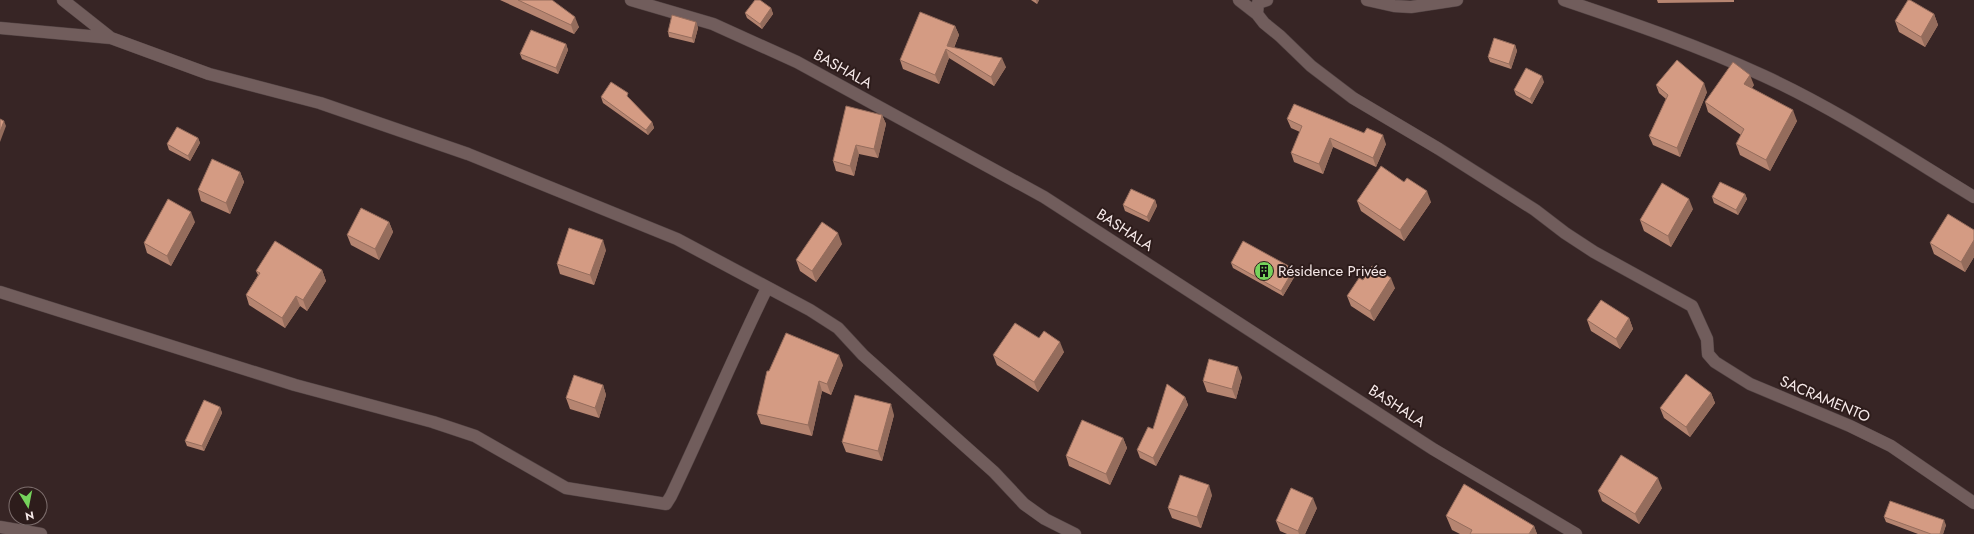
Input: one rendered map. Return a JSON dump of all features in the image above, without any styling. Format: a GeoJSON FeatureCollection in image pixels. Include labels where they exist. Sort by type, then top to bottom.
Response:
{"type":"FeatureCollection","features":[{"type":"Feature","properties":{"kind":"street"},"geometry":{"type":"LineString","coordinates":[[63,0],[111,38]]}},
{"type":"Feature","properties":{"kind":"street","name":"BASHALA"},"geometry":{"type":"LineString","coordinates":[[632,0],[713,24],[797,62],[1044,197],[1433,449],[1576,534]]}},
{"type":"Feature","properties":{"kind":"street"},"geometry":{"type":"LineString","coordinates":[[1239,0],[1257,14]]}},
{"type":"Feature","properties":{"kind":"street"},"geometry":{"type":"LineString","coordinates":[[1257,14],[1258,3],[1267,0]]}},
{"type":"Feature","properties":{"kind":"street"},"geometry":{"type":"LineString","coordinates":[[1367,0],[1394,6],[1411,7],[1457,0]]}},
{"type":"Feature","properties":{"kind":"street"},"geometry":{"type":"LineString","coordinates":[[1564,0],[1682,40],[1765,77],[1825,107],[1974,197]]}},
{"type":"Feature","properties":{"kind":"street","name":"SACRAMENTO"},"geometry":{"type":"LineString","coordinates":[[1257,14],[1264,23],[1280,36],[1311,66],[1353,98],[1439,149],[1535,210],[1565,234],[1594,252],[1692,306],[1707,339],[1708,354],[1715,362],[1750,384],[1850,426],[1890,446],[1974,503]]}},
{"type":"Feature","properties":{"kind":"street"},"geometry":{"type":"LineString","coordinates":[[0,28],[111,38],[208,74],[320,103],[468,154],[677,239],[810,310],[838,328],[863,355],[994,472],[1024,504],[1045,519],[1075,534]]}},
{"type":"Feature","properties":{"kind":"street"},"geometry":{"type":"LineString","coordinates":[[0,292],[295,385],[432,422],[475,436],[566,488],[666,504],[706,422],[735,352],[767,288]]}},
{"type":"Feature","properties":{"kind":"street"},"geometry":{"type":"LineString","coordinates":[[0,527],[41,534]]}},
{"type":"Feature","properties":{"kind":"building"},"geometry":{"type":"Polygon","coordinates":[[[518,0],[552,0],[575,17],[571,25],[518,0]]]}},
{"type":"Feature","properties":{"kind":"building"},"geometry":{"type":"Polygon","coordinates":[[[755,0],[760,0],[771,8],[760,24],[745,13],[755,0]]]}},
{"type":"Feature","properties":{"kind":"building"},"geometry":{"type":"Polygon","coordinates":[[[1908,0],[1934,14],[1921,37],[1895,21],[1908,0]]]}},
{"type":"Feature","properties":{"kind":"building"},"geometry":{"type":"Polygon","coordinates":[[[920,12],[955,26],[947,46],[1002,58],[991,77],[946,49],[935,75],[900,60],[920,12]]]}},
{"type":"Feature","properties":{"kind":"building"},"geometry":{"type":"Polygon","coordinates":[[[672,15],[696,22],[692,38],[668,32],[672,15]]]}},
{"type":"Feature","properties":{"kind":"building"},"geometry":{"type":"Polygon","coordinates":[[[531,30],[566,44],[556,68],[520,54],[531,30]]]}},
{"type":"Feature","properties":{"kind":"building"},"geometry":{"type":"Polygon","coordinates":[[[1494,38],[1515,45],[1509,64],[1488,57],[1494,38]]]}},
{"type":"Feature","properties":{"kind":"building"},"geometry":{"type":"Polygon","coordinates":[[[1677,60],[1704,83],[1677,148],[1649,136],[1668,95],[1656,85],[1677,60]]]}},
{"type":"Feature","properties":{"kind":"building"},"geometry":{"type":"Polygon","coordinates":[[[1733,62],[1750,75],[1744,84],[1793,110],[1766,160],[1736,144],[1744,129],[1705,102],[1733,62]]]}},
{"type":"Feature","properties":{"kind":"building"},"geometry":{"type":"Polygon","coordinates":[[[1526,68],[1542,76],[1530,99],[1514,90],[1526,68]]]}},
{"type":"Feature","properties":{"kind":"building"},"geometry":{"type":"Polygon","coordinates":[[[611,82],[628,93],[627,96],[652,122],[646,130],[601,97],[611,82]]]}},
{"type":"Feature","properties":{"kind":"building"},"geometry":{"type":"Polygon","coordinates":[[[1294,104],[1364,133],[1367,128],[1383,135],[1373,158],[1330,138],[1319,164],[1291,153],[1302,126],[1287,119],[1294,104]]]}},
{"type":"Feature","properties":{"kind":"building"},"geometry":{"type":"Polygon","coordinates":[[[846,106],[882,115],[874,149],[856,145],[850,166],[833,161],[846,106]]]}},
{"type":"Feature","properties":{"kind":"building"},"geometry":{"type":"Polygon","coordinates":[[[0,119],[4,121],[0,132],[0,119]]]}},
{"type":"Feature","properties":{"kind":"building"},"geometry":{"type":"Polygon","coordinates":[[[177,127],[198,138],[188,156],[167,144],[177,127]]]}},
{"type":"Feature","properties":{"kind":"building"},"geometry":{"type":"Polygon","coordinates":[[[212,159],[240,172],[226,203],[198,190],[212,159]]]}},
{"type":"Feature","properties":{"kind":"building"},"geometry":{"type":"Polygon","coordinates":[[[1381,166],[1404,182],[1407,178],[1427,191],[1400,230],[1357,201],[1381,166]]]}},
{"type":"Feature","properties":{"kind":"building"},"geometry":{"type":"Polygon","coordinates":[[[1720,182],[1745,194],[1736,210],[1712,197],[1720,182]]]}},
{"type":"Feature","properties":{"kind":"building"},"geometry":{"type":"Polygon","coordinates":[[[1662,183],[1689,199],[1668,236],[1640,220],[1662,183]]]}},
{"type":"Feature","properties":{"kind":"building"},"geometry":{"type":"Polygon","coordinates":[[[1131,189],[1155,200],[1147,217],[1123,205],[1131,189]]]}},
{"type":"Feature","properties":{"kind":"building"},"geometry":{"type":"Polygon","coordinates":[[[168,199],[191,212],[167,256],[144,243],[168,199]]]}},
{"type":"Feature","properties":{"kind":"building"},"geometry":{"type":"Polygon","coordinates":[[[361,208],[389,222],[375,249],[347,235],[361,208]]]}},
{"type":"Feature","properties":{"kind":"building"},"geometry":{"type":"Polygon","coordinates":[[[1948,214],[1974,230],[1974,240],[1961,262],[1930,243],[1948,214]]]}},
{"type":"Feature","properties":{"kind":"building"},"geometry":{"type":"Polygon","coordinates":[[[822,222],[838,233],[812,271],[796,260],[822,222]]]}},
{"type":"Feature","properties":{"kind":"building"},"geometry":{"type":"Polygon","coordinates":[[[569,228],[603,240],[590,275],[557,264],[569,228]]]}},
{"type":"Feature","properties":{"kind":"building"},"geometry":{"type":"Polygon","coordinates":[[[275,241],[322,270],[303,300],[296,296],[282,318],[246,295],[260,273],[256,271],[275,241]]]}},
{"type":"Feature","properties":{"kind":"building","name":"Résidence Privée"},"geometry":{"type":"Polygon","coordinates":[[[1243,241],[1294,269],[1281,291],[1231,263],[1243,241]]]}},
{"type":"Feature","properties":{"kind":"building"},"geometry":{"type":"Polygon","coordinates":[[[1372,266],[1391,278],[1370,311],[1347,296],[1359,278],[1363,280],[1372,266]]]}},
{"type":"Feature","properties":{"kind":"building"},"geometry":{"type":"Polygon","coordinates":[[[1601,300],[1629,318],[1616,339],[1587,320],[1601,300]]]}},
{"type":"Feature","properties":{"kind":"building"},"geometry":{"type":"Polygon","coordinates":[[[1015,323],[1039,338],[1044,331],[1060,342],[1034,382],[993,355],[1015,323]]]}},
{"type":"Feature","properties":{"kind":"building"},"geometry":{"type":"Polygon","coordinates":[[[786,333],[839,355],[827,384],[819,381],[808,425],[757,414],[767,371],[769,371],[786,333]]]}},
{"type":"Feature","properties":{"kind":"building"},"geometry":{"type":"Polygon","coordinates":[[[1209,359],[1238,367],[1232,389],[1203,381],[1209,359]]]}},
{"type":"Feature","properties":{"kind":"building"},"geometry":{"type":"Polygon","coordinates":[[[1686,374],[1711,393],[1686,427],[1660,408],[1686,374]]]}},
{"type":"Feature","properties":{"kind":"building"},"geometry":{"type":"Polygon","coordinates":[[[574,375],[603,385],[595,408],[566,398],[574,375]]]}},
{"type":"Feature","properties":{"kind":"building"},"geometry":{"type":"Polygon","coordinates":[[[1167,384],[1185,397],[1153,458],[1137,450],[1148,427],[1153,429],[1167,384]]]}},
{"type":"Feature","properties":{"kind":"building"},"geometry":{"type":"Polygon","coordinates":[[[855,395],[891,404],[878,451],[842,442],[855,395]]]}},
{"type":"Feature","properties":{"kind":"building"},"geometry":{"type":"Polygon","coordinates":[[[204,400],[220,407],[202,446],[185,441],[204,400]]]}},
{"type":"Feature","properties":{"kind":"building"},"geometry":{"type":"Polygon","coordinates":[[[1082,420],[1123,438],[1106,474],[1066,456],[1082,420]]]}},
{"type":"Feature","properties":{"kind":"building"},"geometry":{"type":"Polygon","coordinates":[[[1621,455],[1658,478],[1635,514],[1598,491],[1621,455]]]}},
{"type":"Feature","properties":{"kind":"building"},"geometry":{"type":"Polygon","coordinates":[[[1180,475],[1209,485],[1197,517],[1168,508],[1180,475]]]}},
{"type":"Feature","properties":{"kind":"building"},"geometry":{"type":"Polygon","coordinates":[[[1464,484],[1534,526],[1529,534],[1470,534],[1472,530],[1446,516],[1464,484]]]}},
{"type":"Feature","properties":{"kind":"building"},"geometry":{"type":"Polygon","coordinates":[[[1291,488],[1313,498],[1298,531],[1276,521],[1291,488]]]}},
{"type":"Feature","properties":{"kind":"building"},"geometry":{"type":"Polygon","coordinates":[[[1890,501],[1944,520],[1940,534],[1931,534],[1884,517],[1890,501]]]}},
{"type":"Feature","properties":{"kind":"place","name":"Résidence Privée"},"geometry":{"type":"Point","coordinates":[1264,271]}}]}
